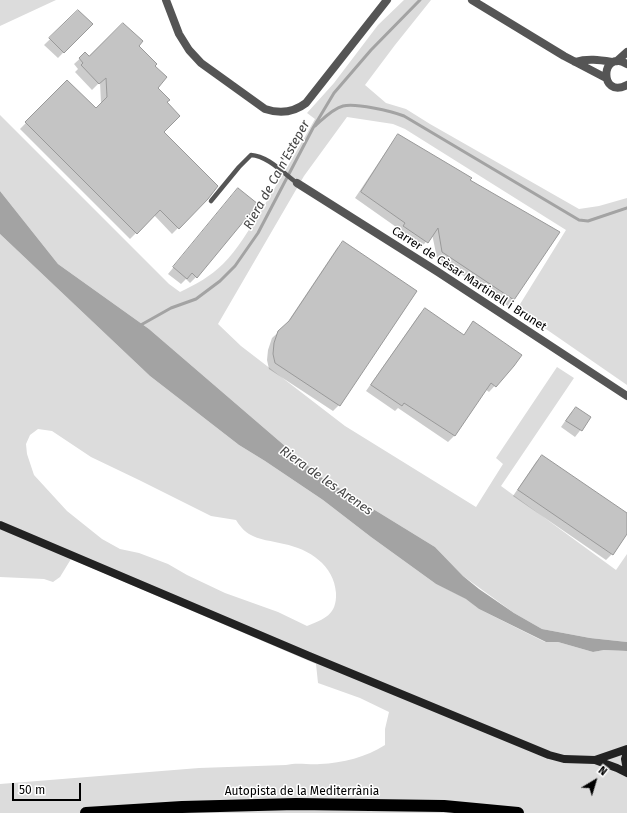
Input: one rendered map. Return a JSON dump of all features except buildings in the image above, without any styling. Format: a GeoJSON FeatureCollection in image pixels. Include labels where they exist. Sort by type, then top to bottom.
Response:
{"type":"FeatureCollection","features":[{"type":"Feature","properties":{"kind":"highway","name":"Autopista de la Mediterrània"},"geometry":{"type":"LineString","coordinates":[[86,813],[182,807],[304,804],[444,806],[518,813]]}},
{"type":"Feature","properties":{"kind":"main road"},"geometry":{"type":"LineString","coordinates":[[0,525],[308,656],[528,747],[564,759],[595,760],[627,773]]}},
{"type":"Feature","properties":{"kind":"main road"},"geometry":{"type":"LineString","coordinates":[[595,760],[627,749]]}},
{"type":"Feature","properties":{"kind":"main road"},"geometry":{"type":"LineString","coordinates":[[627,753],[625,759],[627,770]]}},
{"type":"Feature","properties":{"kind":"street"},"geometry":{"type":"LineString","coordinates":[[166,0],[179,34],[189,50],[201,63],[265,109],[274,112],[283,112],[299,108],[306,102],[387,0]]}},
{"type":"Feature","properties":{"kind":"street"},"geometry":{"type":"LineString","coordinates":[[472,0],[575,62],[606,78],[614,87],[626,88]]}},
{"type":"Feature","properties":{"kind":"street"},"geometry":{"type":"LineString","coordinates":[[606,78],[607,69],[627,52]]}},
{"type":"Feature","properties":{"kind":"street"},"geometry":{"type":"LineString","coordinates":[[575,62],[585,59],[615,62],[622,61],[627,64]]}},
{"type":"Feature","properties":{"kind":"street","name":"Carrer de Cèsar Martinell i Brunet"},"geometry":{"type":"LineString","coordinates":[[297,183],[400,248],[627,396]]}},
{"type":"Feature","properties":{"kind":"lane"},"geometry":{"type":"LineString","coordinates":[[211,201],[251,155],[259,156],[297,183]]}},
{"type":"Feature","properties":{"kind":"shaded area"},"geometry":{"type":"Polygon","coordinates":[[[0,0],[56,0],[0,26],[0,0]]]}},
{"type":"Feature","properties":{"kind":"shaded area"},"geometry":{"type":"Polygon","coordinates":[[[404,0],[431,0],[365,85],[386,103],[406,109],[579,209],[599,206],[627,198],[627,385],[517,309],[566,230],[405,129],[393,124],[347,117],[304,176],[218,324],[241,346],[345,426],[476,507],[503,464],[496,458],[557,367],[574,378],[501,486],[616,570],[627,554],[627,642],[590,638],[542,629],[514,613],[463,576],[435,547],[321,477],[149,329],[58,264],[0,191],[0,115],[169,284],[180,292],[208,276],[223,264],[233,252],[259,214],[315,119],[307,113],[334,83],[378,25],[404,0]]]}},
{"type":"Feature","properties":{"kind":"shaded area"},"geometry":{"type":"Polygon","coordinates":[[[0,234],[150,376],[239,445],[323,500],[436,584],[467,599],[479,609],[545,642],[558,642],[593,652],[604,650],[627,651],[627,813],[0,813],[0,784],[199,768],[316,764],[354,759],[385,745],[385,729],[389,712],[360,698],[318,683],[316,664],[71,559],[60,577],[53,582],[44,579],[0,577],[0,234]],[[38,429],[30,435],[26,444],[27,454],[34,475],[67,511],[102,539],[120,549],[139,553],[168,564],[225,593],[278,612],[307,626],[324,618],[332,611],[336,600],[336,593],[331,574],[319,560],[311,554],[293,546],[253,536],[243,529],[236,520],[211,516],[91,457],[52,431],[38,429]]]}},
{"type":"Feature","properties":{"kind":"water","name":"Riera de les Arenes"},"geometry":{"type":"Polygon","coordinates":[[[0,191],[58,264],[149,329],[321,477],[435,547],[463,576],[479,589],[514,613],[542,629],[590,638],[627,642],[627,651],[604,650],[593,652],[558,642],[546,642],[479,609],[466,599],[436,584],[323,500],[239,445],[150,376],[0,234],[0,191]]]}},
{"type":"Feature","properties":{"kind":"waterway","name":"Riera de Ca n'Esteper"},"geometry":{"type":"LineString","coordinates":[[139,326],[171,308],[196,299],[220,281],[235,266],[258,233],[313,128],[334,93],[371,50],[420,0]]}},
{"type":"Feature","properties":{"kind":"waterway"},"geometry":{"type":"LineString","coordinates":[[315,126],[324,117],[343,106],[349,105],[374,108],[391,112],[404,116],[579,220],[588,221],[627,208]]}}]}
